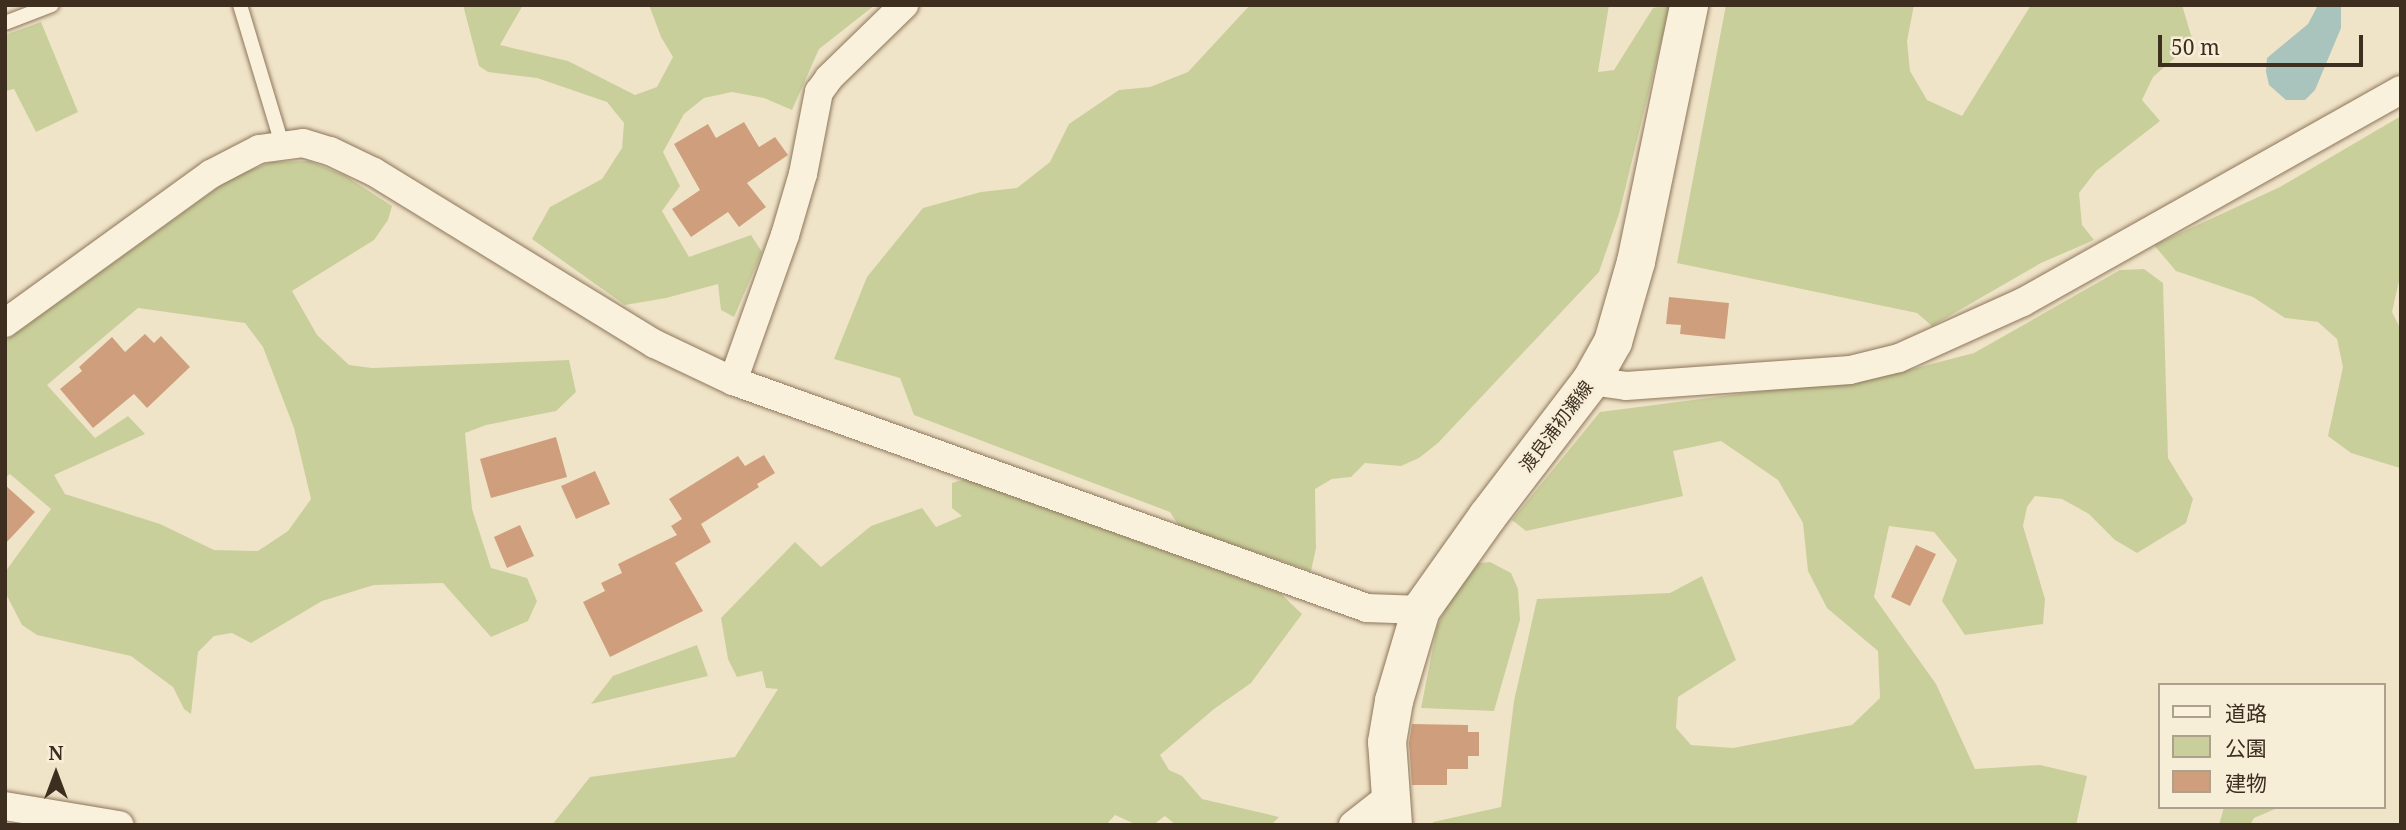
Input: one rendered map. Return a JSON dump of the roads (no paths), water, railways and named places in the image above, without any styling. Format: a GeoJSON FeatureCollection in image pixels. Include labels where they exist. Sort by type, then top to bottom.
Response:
{"type":"FeatureCollection","features":[{"type":"Feature","properties":{"kind":"main road","name":"渡良浦初瀬線"},"geometry":{"type":"LineString","coordinates":[[1392,810],[1387,742],[1394,701],[1421,610],[1487,517],[1591,381],[1613,342],[1636,262],[1689,5]]}},
{"type":"Feature","properties":{"kind":"street"},"geometry":{"type":"LineString","coordinates":[[733,381],[785,235],[803,174],[819,92],[829,78],[904,5]]}},
{"type":"Feature","properties":{"kind":"street"},"geometry":{"type":"LineString","coordinates":[[1591,381],[1626,386],[1850,370],[1899,358],[2023,302],[2401,90]]}},
{"type":"Feature","properties":{"kind":"street"},"geometry":{"type":"LineString","coordinates":[[5,323],[211,174],[259,149],[282,144],[303,144],[330,151],[374,172],[606,316],[655,344],[733,381],[1367,608],[1421,610]]}},
{"type":"Feature","properties":{"kind":"street"},"geometry":{"type":"LineString","coordinates":[[5,806],[119,825]]}},
{"type":"Feature","properties":{"kind":"street"},"geometry":{"type":"LineString","coordinates":[[1353,825],[1392,810]]}},
{"type":"Feature","properties":{"kind":"lane"},"geometry":{"type":"LineString","coordinates":[[5,23],[52,5]]}},
{"type":"Feature","properties":{"kind":"lane"},"geometry":{"type":"LineString","coordinates":[[240,5],[282,144]]}},
{"type":"Feature","properties":{"kind":"water"},"geometry":{"type":"Polygon","coordinates":[[[2318,5],[2341,5],[2341,28],[2315,90],[2305,100],[2286,100],[2269,85],[2267,58],[2308,24],[2318,5]]]}}]}
